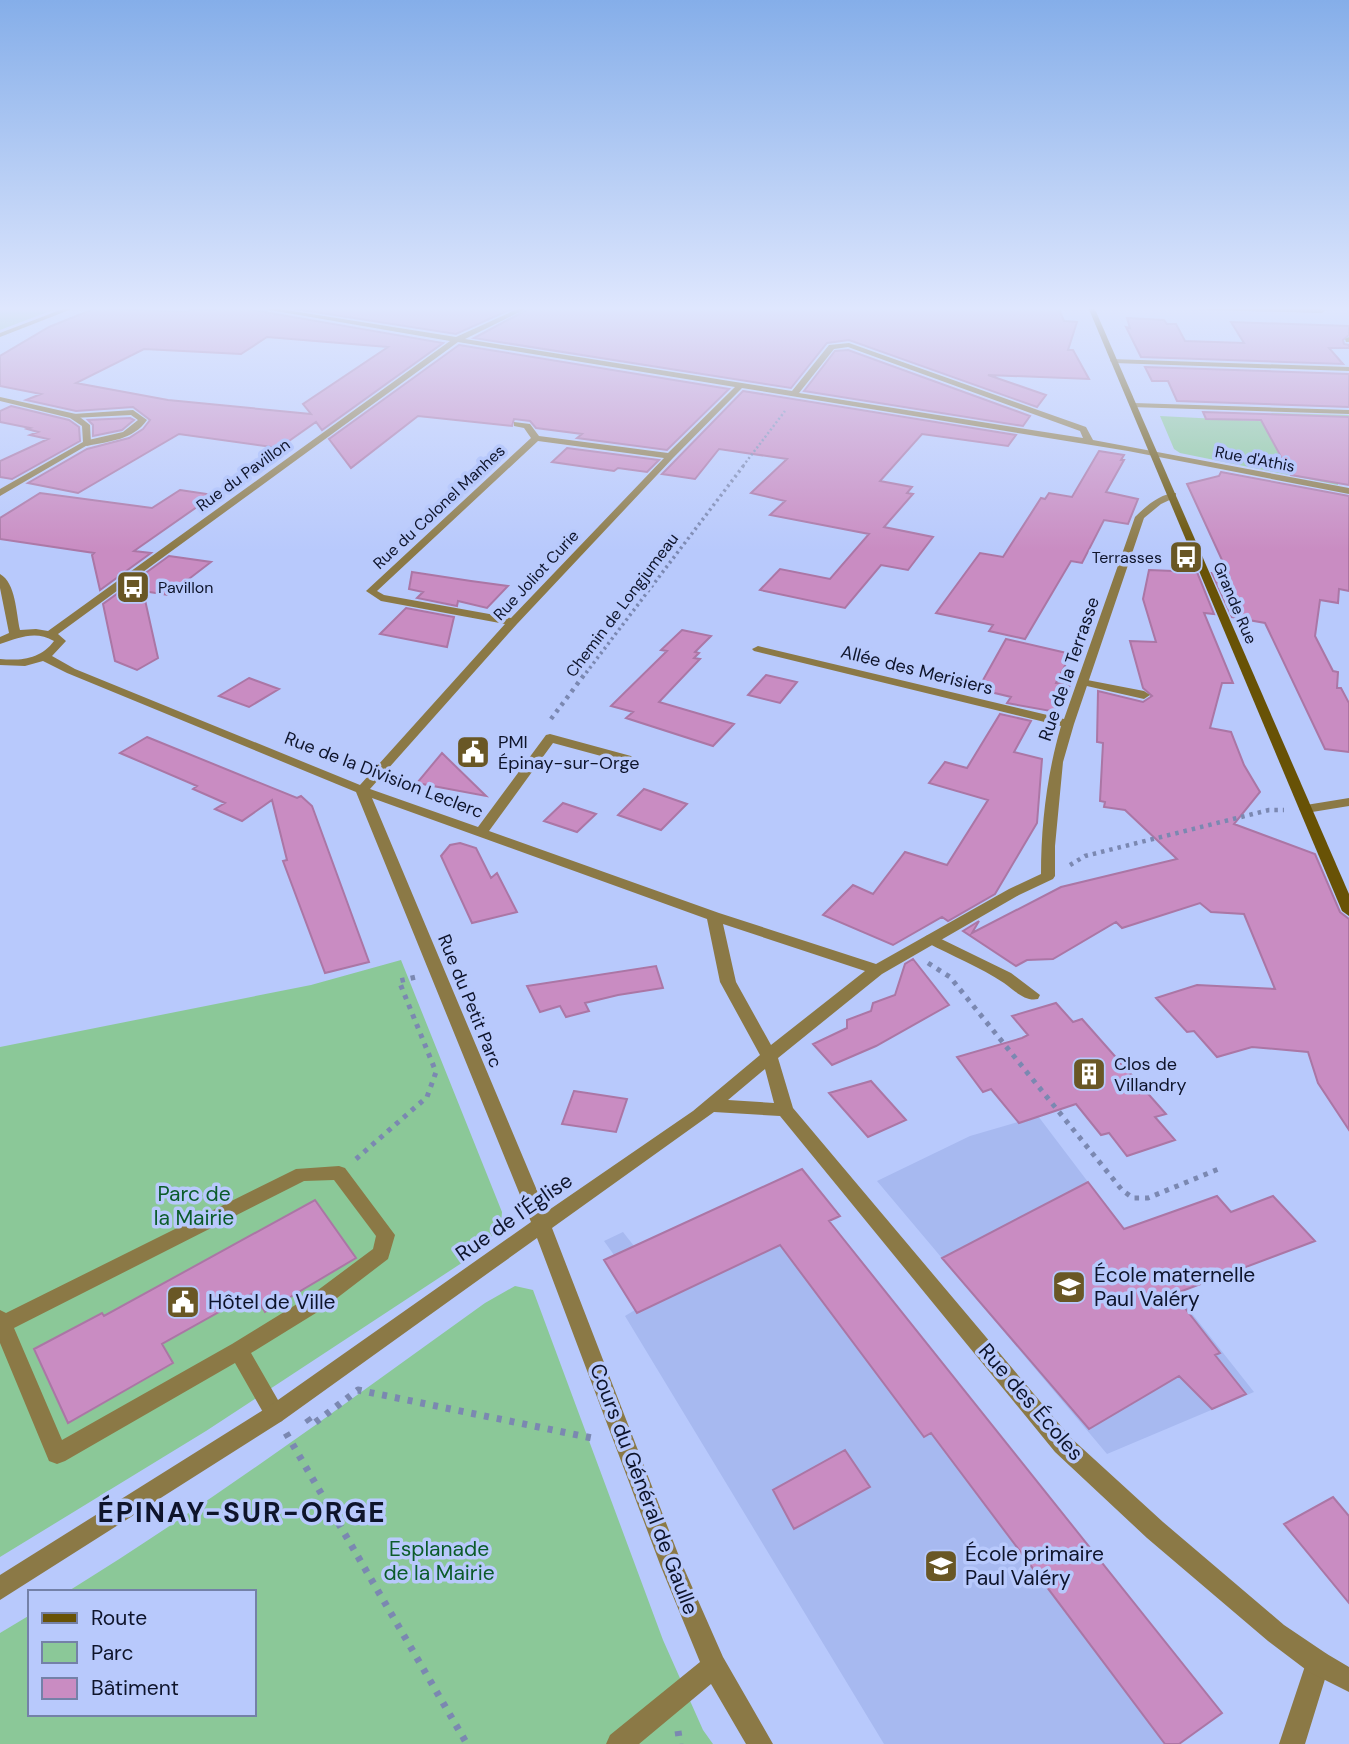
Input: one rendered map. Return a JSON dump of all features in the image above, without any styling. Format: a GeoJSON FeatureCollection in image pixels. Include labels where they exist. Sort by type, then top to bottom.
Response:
{"type":"FeatureCollection","features":[{"type":"Feature","properties":{"kind":"main road","name":"Grande Rue"},"geometry":{"type":"LineString","coordinates":[[1126,388],[1349,911]]}},
{"type":"Feature","properties":{"kind":"street","name":"Rue du Pavillon"},"geometry":{"type":"LineString","coordinates":[[51,634],[389,388]]}},
{"type":"Feature","properties":{"kind":"street","name":"Rue Joliot Curie"},"geometry":{"type":"LineString","coordinates":[[362,790],[513,622],[738,388]]}},
{"type":"Feature","properties":{"kind":"street","name":"Rue d'Athis"},"geometry":{"type":"LineString","coordinates":[[748,388],[1155,454],[1349,491]]}},
{"type":"Feature","properties":{"kind":"street"},"geometry":{"type":"LineString","coordinates":[[795,396],[801,388]]}},
{"type":"Feature","properties":{"kind":"street"},"geometry":{"type":"LineString","coordinates":[[970,388],[1083,429],[1090,443]]}},
{"type":"Feature","properties":{"kind":"street"},"geometry":{"type":"LineString","coordinates":[[0,399],[72,416],[133,412],[143,420],[139,427],[126,434],[87,443],[1,491]]}},
{"type":"Feature","properties":{"kind":"street"},"geometry":{"type":"LineString","coordinates":[[1134,405],[1349,412]]}},
{"type":"Feature","properties":{"kind":"street"},"geometry":{"type":"LineString","coordinates":[[72,416],[86,425],[87,443]]}},
{"type":"Feature","properties":{"kind":"street"},"geometry":{"type":"LineString","coordinates":[[517,424],[527,426],[536,438],[670,456]]}},
{"type":"Feature","properties":{"kind":"street","name":"Rue du Colonel Manhes"},"geometry":{"type":"LineString","coordinates":[[513,622],[381,598],[372,591],[536,438]]}},
{"type":"Feature","properties":{"kind":"street","name":"Rue de la Terrasse"},"geometry":{"type":"LineString","coordinates":[[1048,876],[1048,846],[1057,762],[1068,724],[1140,517],[1158,502],[1173,495]]}},
{"type":"Feature","properties":{"kind":"street"},"geometry":{"type":"LineString","coordinates":[[0,577],[7,592],[15,635]]}},
{"type":"Feature","properties":{"kind":"street"},"geometry":{"type":"LineString","coordinates":[[0,641],[15,635],[42,632],[51,634],[60,641],[54,651],[45,657],[24,663],[0,662]]}},
{"type":"Feature","properties":{"kind":"street","name":"Allée des Merisiers"},"geometry":{"type":"LineString","coordinates":[[758,649],[1068,724]]}},
{"type":"Feature","properties":{"kind":"street","name":"Rue de la Division Leclerc"},"geometry":{"type":"LineString","coordinates":[[45,657],[71,671],[362,790],[714,916],[877,970]]}},
{"type":"Feature","properties":{"kind":"street"},"geometry":{"type":"LineString","coordinates":[[1082,682],[1144,695]]}},
{"type":"Feature","properties":{"kind":"street"},"geometry":{"type":"LineString","coordinates":[[481,832],[550,738],[627,759]]}},
{"type":"Feature","properties":{"kind":"street","name":"Rue du Petit Parc"},"geometry":{"type":"LineString","coordinates":[[362,790],[542,1226]]}},
{"type":"Feature","properties":{"kind":"street"},"geometry":{"type":"LineString","coordinates":[[1306,809],[1349,802]]}},
{"type":"Feature","properties":{"kind":"street","name":"Rue de l'Église"},"geometry":{"type":"LineString","coordinates":[[0,1588],[275,1414],[399,1324],[713,1106],[769,1056],[877,970],[1014,892],[1048,876]]}},
{"type":"Feature","properties":{"kind":"street","name":"Rue des Écoles"},"geometry":{"type":"LineString","coordinates":[[714,916],[728,982],[769,1056],[785,1110],[1063,1445],[1155,1530],[1276,1633],[1318,1663],[1349,1680]]}},
{"type":"Feature","properties":{"kind":"street"},"geometry":{"type":"LineString","coordinates":[[931,939],[1006,977],[1032,995]]}},
{"type":"Feature","properties":{"kind":"street"},"geometry":{"type":"LineString","coordinates":[[713,1106],[785,1110]]}},
{"type":"Feature","properties":{"kind":"street"},"geometry":{"type":"LineString","coordinates":[[339,1173],[386,1235],[381,1253],[317,1302],[57,1454],[2,1321],[302,1174],[339,1173]]}},
{"type":"Feature","properties":{"kind":"street","name":"Cours du Général de Gaulle"},"geometry":{"type":"LineString","coordinates":[[542,1226],[672,1567],[714,1665],[760,1744]]}},
{"type":"Feature","properties":{"kind":"street"},"geometry":{"type":"LineString","coordinates":[[239,1350],[275,1414]]}},
{"type":"Feature","properties":{"kind":"street"},"geometry":{"type":"LineString","coordinates":[[1292,1744],[1318,1663]]}},
{"type":"Feature","properties":{"kind":"street"},"geometry":{"type":"LineString","coordinates":[[619,1744],[714,1665]]}},
{"type":"Feature","properties":{"kind":"path","name":"Chemin de Longjumeau"},"geometry":{"type":"LineString","coordinates":[[546,726],[795,396]]}},
{"type":"Feature","properties":{"kind":"path"},"geometry":{"type":"LineString","coordinates":[[1048,876],[1085,856],[1269,810],[1306,809]]}},
{"type":"Feature","properties":{"kind":"path"},"geometry":{"type":"LineString","coordinates":[[909,953],[950,977],[1122,1190],[1132,1198],[1148,1198],[1221,1168]]}},
{"type":"Feature","properties":{"kind":"path"},"geometry":{"type":"LineString","coordinates":[[339,1173],[427,1097],[436,1072],[399,981],[437,972]]}},
{"type":"Feature","properties":{"kind":"path"},"geometry":{"type":"LineString","coordinates":[[294,1401],[312,1425],[358,1390],[626,1445]]}},
{"type":"Feature","properties":{"kind":"path"},"geometry":{"type":"LineString","coordinates":[[275,1414],[467,1744]]}},
{"type":"Feature","properties":{"kind":"shaded area","name":"École maternelle Paul Valéry"},"geometry":{"type":"Polygon","coordinates":[[[1038,1116],[1254,1392],[1107,1454],[877,1181],[970,1136],[1038,1116]]]}},
{"type":"Feature","properties":{"kind":"shaded area","name":"École primaire Paul Valéry"},"geometry":{"type":"Polygon","coordinates":[[[802,1169],[840,1216],[830,1221],[1222,1713],[1179,1744],[884,1744],[625,1316],[635,1310],[604,1260],[614,1255],[604,1241],[623,1232],[634,1246],[802,1169]]]}},
{"type":"Feature","properties":{"kind":"green space"},"geometry":{"type":"Polygon","coordinates":[[[1271,413],[1349,415],[1349,469],[1338,469],[1338,485],[1180,453],[1174,449],[1160,416],[1275,422],[1271,413]]]}},
{"type":"Feature","properties":{"kind":"green space","name":"Parc de la Mairie"},"geometry":{"type":"Polygon","coordinates":[[[401,960],[502,1212],[501,1224],[483,1249],[206,1431],[0,1557],[0,1047],[311,985],[401,960]]]}},
{"type":"Feature","properties":{"kind":"green space","name":"Esplanade de la Mairie"},"geometry":{"type":"Polygon","coordinates":[[[515,1286],[533,1290],[663,1640],[703,1730],[713,1744],[0,1744],[0,1633],[28,1616],[28,1716],[256,1716],[256,1590],[70,1590],[226,1488],[485,1303],[515,1286]]]}},
{"type":"Feature","properties":{"kind":"building"},"geometry":{"type":"Polygon","coordinates":[[[12,388],[105,388],[168,400],[311,414],[303,404],[326,388],[380,388],[322,430],[316,422],[279,448],[179,434],[78,493],[28,483],[87,449],[129,438],[143,429],[150,420],[133,407],[76,411],[26,400],[41,394],[12,388]]]}},
{"type":"Feature","properties":{"kind":"building"},"geometry":{"type":"Polygon","coordinates":[[[399,388],[729,389],[667,450],[577,438],[582,434],[536,428],[530,421],[514,419],[512,426],[418,416],[351,468],[329,439],[399,388]]]}},
{"type":"Feature","properties":{"kind":"building"},"geometry":{"type":"Polygon","coordinates":[[[806,388],[954,388],[1030,416],[1023,426],[804,391],[806,388]]]}},
{"type":"Feature","properties":{"kind":"building"},"geometry":{"type":"Polygon","coordinates":[[[985,388],[1027,388],[1046,395],[1037,407],[985,388]]]}},
{"type":"Feature","properties":{"kind":"building"},"geometry":{"type":"Polygon","coordinates":[[[1171,388],[1349,388],[1349,407],[1177,401],[1171,388]]]}},
{"type":"Feature","properties":{"kind":"building"},"geometry":{"type":"Polygon","coordinates":[[[743,391],[1016,435],[1008,446],[922,434],[880,481],[912,487],[907,493],[913,494],[884,527],[933,537],[908,570],[881,565],[845,608],[760,590],[780,569],[830,579],[869,534],[770,515],[785,501],[751,493],[787,459],[719,449],[695,479],[662,474],[743,391]]]}},
{"type":"Feature","properties":{"kind":"building"},"geometry":{"type":"Polygon","coordinates":[[[11,406],[69,420],[79,427],[80,441],[12,479],[0,477],[0,461],[48,439],[30,435],[38,432],[27,429],[30,428],[0,422],[0,411],[11,406]]]}},
{"type":"Feature","properties":{"kind":"building"},"geometry":{"type":"Polygon","coordinates":[[[1203,412],[1349,417],[1349,485],[1291,475],[1261,420],[1206,419],[1203,412]]]}},
{"type":"Feature","properties":{"kind":"building"},"geometry":{"type":"Polygon","coordinates":[[[88,420],[134,420],[122,430],[93,436],[93,425],[88,420]]]}},
{"type":"Feature","properties":{"kind":"building"},"geometry":{"type":"Polygon","coordinates":[[[567,448],[659,460],[647,472],[618,468],[614,471],[552,462],[567,448]]]}},
{"type":"Feature","properties":{"kind":"building"},"geometry":{"type":"Polygon","coordinates":[[[1099,451],[1124,455],[1121,460],[1124,460],[1106,492],[1138,499],[1128,524],[1104,520],[1082,563],[1071,561],[1025,639],[989,631],[993,625],[936,613],[980,553],[1003,557],[1041,498],[1045,499],[1049,493],[1072,497],[1099,451]]]}},
{"type":"Feature","properties":{"kind":"building"},"geometry":{"type":"Polygon","coordinates":[[[1221,472],[1349,496],[1349,591],[1339,589],[1338,603],[1320,600],[1315,636],[1333,671],[1338,672],[1337,688],[1341,688],[1349,703],[1349,752],[1325,749],[1265,623],[1232,617],[1212,573],[1228,573],[1187,484],[1219,476],[1221,472]]]}},
{"type":"Feature","properties":{"kind":"building"},"geometry":{"type":"Polygon","coordinates":[[[180,490],[214,495],[134,551],[151,553],[100,590],[92,555],[94,553],[0,539],[0,518],[40,493],[152,508],[180,490]]]}},
{"type":"Feature","properties":{"kind":"building"},"geometry":{"type":"Polygon","coordinates":[[[169,556],[211,562],[168,595],[143,591],[158,658],[137,670],[115,661],[103,604],[169,556]]]}},
{"type":"Feature","properties":{"kind":"building"},"geometry":{"type":"Polygon","coordinates":[[[1149,570],[1197,572],[1214,614],[1204,613],[1233,683],[1222,683],[1210,728],[1231,732],[1244,765],[1260,792],[1234,824],[1315,854],[1340,912],[1349,919],[1349,1130],[1318,1083],[1308,1052],[1252,1047],[1217,1057],[1194,1031],[1187,1032],[1156,998],[1197,985],[1275,989],[1244,914],[1211,912],[1200,903],[1122,928],[1116,922],[1053,959],[1027,960],[1016,966],[963,931],[979,921],[972,933],[1061,887],[1177,859],[1125,810],[1104,807],[1105,802],[1100,801],[1103,743],[1097,742],[1098,691],[1143,702],[1152,696],[1143,688],[1130,641],[1156,642],[1143,599],[1149,570]]]}},
{"type":"Feature","properties":{"kind":"building"},"geometry":{"type":"Polygon","coordinates":[[[412,572],[508,586],[487,608],[458,601],[457,606],[417,598],[423,592],[409,589],[412,572]]]}},
{"type":"Feature","properties":{"kind":"building"},"geometry":{"type":"Polygon","coordinates":[[[406,608],[454,617],[447,647],[380,634],[406,608]]]}},
{"type":"Feature","properties":{"kind":"building"},"geometry":{"type":"Polygon","coordinates":[[[682,630],[711,636],[695,652],[699,653],[694,658],[700,659],[659,702],[734,724],[713,746],[626,718],[633,712],[611,706],[667,651],[661,650],[682,630]]]}},
{"type":"Feature","properties":{"kind":"building"},"geometry":{"type":"Polygon","coordinates":[[[1006,639],[1071,654],[1056,683],[1070,685],[1056,712],[1007,703],[1011,697],[978,689],[1006,639]]]}},
{"type":"Feature","properties":{"kind":"building"},"geometry":{"type":"Polygon","coordinates":[[[766,675],[797,682],[780,703],[748,695],[766,675]]]}},
{"type":"Feature","properties":{"kind":"building"},"geometry":{"type":"Polygon","coordinates":[[[249,678],[279,689],[249,707],[219,696],[249,678]]]}},
{"type":"Feature","properties":{"kind":"building"},"geometry":{"type":"Polygon","coordinates":[[[1000,714],[1031,721],[1014,752],[1042,759],[1037,823],[995,894],[948,921],[942,917],[893,945],[823,915],[853,885],[873,894],[905,852],[947,865],[988,800],[929,783],[945,762],[967,768],[1000,714]]]}},
{"type":"Feature","properties":{"kind":"building"},"geometry":{"type":"Polygon","coordinates":[[[147,737],[297,798],[301,796],[312,806],[369,962],[325,973],[283,861],[287,860],[272,800],[242,821],[215,809],[225,803],[193,789],[197,786],[120,753],[147,737]]]}},
{"type":"Feature","properties":{"kind":"building"},"geometry":{"type":"Polygon","coordinates":[[[442,753],[486,796],[417,783],[442,753]]]}},
{"type":"Feature","properties":{"kind":"building"},"geometry":{"type":"Polygon","coordinates":[[[644,789],[687,804],[661,830],[618,815],[644,789]]]}},
{"type":"Feature","properties":{"kind":"building"},"geometry":{"type":"Polygon","coordinates":[[[563,803],[596,814],[577,832],[544,821],[563,803]]]}},
{"type":"Feature","properties":{"kind":"building"},"geometry":{"type":"Polygon","coordinates":[[[460,843],[476,848],[491,878],[497,873],[517,912],[472,923],[441,856],[450,845],[460,843]]]}},
{"type":"Feature","properties":{"kind":"building"},"geometry":{"type":"Polygon","coordinates":[[[913,959],[949,1005],[876,1046],[832,1065],[813,1044],[847,1028],[847,1020],[871,1011],[873,1003],[895,995],[905,964],[913,959]]]}},
{"type":"Feature","properties":{"kind":"building"},"geometry":{"type":"Polygon","coordinates":[[[656,966],[663,988],[585,1003],[589,1011],[566,1017],[560,1006],[540,1012],[527,986],[656,966]]]}},
{"type":"Feature","properties":{"kind":"building","name":"Clos de Villandry"},"geometry":{"type":"Polygon","coordinates":[[[1056,1003],[1073,1022],[1082,1019],[1166,1114],[1155,1117],[1175,1140],[1127,1156],[1109,1133],[1101,1135],[1076,1104],[1019,1123],[991,1089],[983,1092],[957,1057],[1028,1035],[1012,1016],[1056,1003]]]}},
{"type":"Feature","properties":{"kind":"building"},"geometry":{"type":"Polygon","coordinates":[[[871,1081],[906,1120],[868,1137],[829,1093],[871,1081]]]}},
{"type":"Feature","properties":{"kind":"building"},"geometry":{"type":"Polygon","coordinates":[[[574,1091],[627,1099],[616,1132],[562,1124],[574,1091]]]}},
{"type":"Feature","properties":{"kind":"building"},"geometry":{"type":"Polygon","coordinates":[[[802,1169],[840,1216],[829,1221],[1222,1713],[1179,1744],[1165,1744],[931,1433],[924,1437],[780,1245],[637,1313],[604,1260],[802,1169]]]}},
{"type":"Feature","properties":{"kind":"building","name":"École maternelle Paul Valéry"},"geometry":{"type":"Polygon","coordinates":[[[1088,1182],[1124,1229],[1217,1196],[1231,1212],[1273,1196],[1315,1241],[1174,1294],[1220,1353],[1215,1355],[1246,1394],[1212,1409],[1179,1376],[1089,1429],[942,1258],[1088,1182]]]}},
{"type":"Feature","properties":{"kind":"building","name":"Hôtel de Ville"},"geometry":{"type":"Polygon","coordinates":[[[315,1200],[356,1258],[265,1312],[253,1293],[162,1344],[173,1363],[68,1423],[34,1349],[102,1313],[104,1316],[315,1200]]]}},
{"type":"Feature","properties":{"kind":"building"},"geometry":{"type":"Polygon","coordinates":[[[845,1450],[870,1487],[794,1529],[773,1490],[845,1450]]]}},
{"type":"Feature","properties":{"kind":"building"},"geometry":{"type":"Polygon","coordinates":[[[1333,1497],[1349,1516],[1349,1603],[1284,1524],[1333,1497]]]}},
{"type":"Feature","properties":{"kind":"place","name":"Terrasses"},"geometry":{"type":"Point","coordinates":[1186,557]}},
{"type":"Feature","properties":{"kind":"place","name":"Pavillon"},"geometry":{"type":"Point","coordinates":[133,587]}},
{"type":"Feature","properties":{"kind":"place","name":"PMI Épinay-sur-Orge"},"geometry":{"type":"Point","coordinates":[473,752]}},
{"type":"Feature","properties":{"kind":"place","name":"Clos de Villandry"},"geometry":{"type":"Point","coordinates":[1089,1074]}},
{"type":"Feature","properties":{"kind":"place","name":"École maternelle Paul Valéry"},"geometry":{"type":"Point","coordinates":[1069,1287]}},
{"type":"Feature","properties":{"kind":"place","name":"Hôtel de Ville"},"geometry":{"type":"Point","coordinates":[183,1302]}},
{"type":"Feature","properties":{"kind":"place","name":"École primaire Paul Valéry"},"geometry":{"type":"Point","coordinates":[941,1566]}},
{"type":"Feature","properties":{"kind":"district","name":"ÉPINAY-SUR-ORGE"},"geometry":{"type":"Point","coordinates":[242,1512]}}]}
